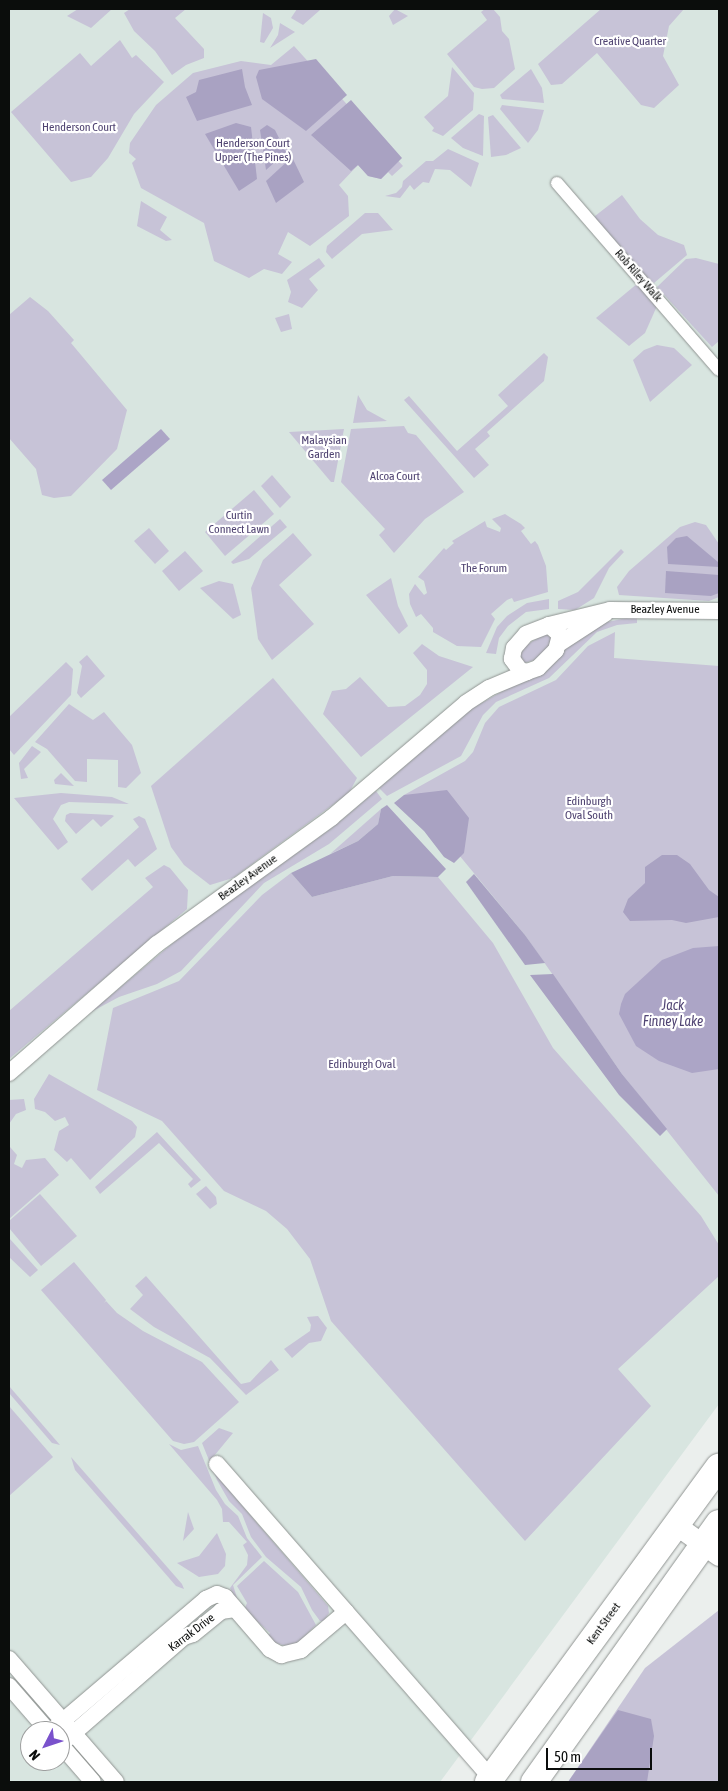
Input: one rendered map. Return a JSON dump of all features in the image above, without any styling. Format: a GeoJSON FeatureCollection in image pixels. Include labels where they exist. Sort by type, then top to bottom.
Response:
{"type":"FeatureCollection","features":[{"type":"Feature","properties":{"kind":"main road","name":"Kent Street"},"geometry":{"type":"LineString","coordinates":[[491,1781],[719,1466]]}},
{"type":"Feature","properties":{"kind":"main road"},"geometry":{"type":"LineString","coordinates":[[534,1782],[712,1551],[719,1523]]}},
{"type":"Feature","properties":{"kind":"street","name":"Rob Riley Walk"},"geometry":{"type":"LineString","coordinates":[[557,183],[719,370]]}},
{"type":"Feature","properties":{"kind":"street","name":"Beazley Avenue"},"geometry":{"type":"LineString","coordinates":[[9,1073],[163,939],[326,822],[456,711],[490,688],[549,660],[560,643],[610,610]]}},
{"type":"Feature","properties":{"kind":"street","name":"Beazley Avenue"},"geometry":{"type":"LineString","coordinates":[[490,688],[526,634],[549,625],[610,610],[719,611]]}},
{"type":"Feature","properties":{"kind":"street"},"geometry":{"type":"LineString","coordinates":[[549,625],[560,635],[560,643]]}},
{"type":"Feature","properties":{"kind":"street"},"geometry":{"type":"LineString","coordinates":[[512,654],[516,666],[527,672]]}},
{"type":"Feature","properties":{"kind":"street"},"geometry":{"type":"LineString","coordinates":[[217,1464],[491,1781]]}},
{"type":"Feature","properties":{"kind":"street"},"geometry":{"type":"LineString","coordinates":[[676,1525],[712,1551]]}},
{"type":"Feature","properties":{"kind":"street","name":"Karrak Drive"},"geometry":{"type":"LineString","coordinates":[[70,1721],[184,1637],[193,1634],[221,1611],[235,1609],[270,1649],[287,1655],[301,1650],[346,1612]]}},
{"type":"Feature","properties":{"kind":"street"},"geometry":{"type":"LineString","coordinates":[[9,1659],[53,1721]]}},
{"type":"Feature","properties":{"kind":"street"},"geometry":{"type":"LineString","coordinates":[[9,1686],[50,1721]]}},
{"type":"Feature","properties":{"kind":"street"},"geometry":{"type":"LineString","coordinates":[[70,1739],[116,1782]]}},
{"type":"Feature","properties":{"kind":"street"},"geometry":{"type":"LineString","coordinates":[[70,1756],[93,1782]]}},
{"type":"Feature","properties":{"kind":"shaded area"},"geometry":{"type":"Polygon","coordinates":[[[9,9],[719,9],[719,1404],[440,1782],[9,1782],[9,9]]]}},
{"type":"Feature","properties":{"kind":"green space"},"geometry":{"type":"Polygon","coordinates":[[[78,9],[112,9],[91,28],[67,16],[78,9]]]}},
{"type":"Feature","properties":{"kind":"green space"},"geometry":{"type":"Polygon","coordinates":[[[130,9],[186,9],[175,18],[204,49],[204,58],[186,65],[172,75],[155,51],[134,31],[124,13],[130,9]]]}},
{"type":"Feature","properties":{"kind":"green space"},"geometry":{"type":"Polygon","coordinates":[[[297,9],[320,10],[303,25],[291,18],[297,9]]]}},
{"type":"Feature","properties":{"kind":"green space"},"geometry":{"type":"Polygon","coordinates":[[[395,9],[408,16],[393,25],[389,16],[395,9]]]}},
{"type":"Feature","properties":{"kind":"green space"},"geometry":{"type":"Polygon","coordinates":[[[485,9],[493,9],[500,17],[502,31],[509,39],[515,69],[494,88],[482,89],[474,87],[447,54],[487,20],[481,12],[485,9]]]}},
{"type":"Feature","properties":{"kind":"green space","name":"Creative Quarter"},"geometry":{"type":"Polygon","coordinates":[[[601,9],[684,9],[669,26],[663,56],[679,85],[654,108],[641,105],[597,53],[562,84],[551,85],[538,64],[601,9]]]}},
{"type":"Feature","properties":{"kind":"green space"},"geometry":{"type":"Polygon","coordinates":[[[263,13],[271,18],[273,28],[264,43],[260,42],[263,13]]]}},
{"type":"Feature","properties":{"kind":"green space"},"geometry":{"type":"Polygon","coordinates":[[[280,23],[295,32],[270,48],[278,35],[280,23]]]}},
{"type":"Feature","properties":{"kind":"green space","name":"Henderson Court"},"geometry":{"type":"Polygon","coordinates":[[[120,40],[132,58],[136,55],[164,82],[134,114],[108,158],[91,177],[71,182],[11,112],[80,53],[91,66],[120,40]]]}},
{"type":"Feature","properties":{"kind":"green space","name":"Henderson Court Upper (The Pines)"},"geometry":{"type":"Polygon","coordinates":[[[294,46],[403,166],[392,176],[388,172],[381,179],[368,176],[358,165],[339,185],[348,196],[349,216],[310,246],[288,232],[278,254],[292,262],[282,274],[264,269],[249,278],[214,261],[204,223],[141,188],[132,163],[136,159],[129,153],[130,143],[156,105],[193,73],[241,61],[271,65],[294,46]]]}},
{"type":"Feature","properties":{"kind":"green space"},"geometry":{"type":"Polygon","coordinates":[[[316,59],[347,95],[306,131],[262,99],[256,77],[259,70],[316,59]]]}},
{"type":"Feature","properties":{"kind":"green space"},"geometry":{"type":"Polygon","coordinates":[[[452,67],[474,93],[473,110],[443,136],[432,131],[434,128],[424,117],[448,96],[452,67]]]}},
{"type":"Feature","properties":{"kind":"green space"},"geometry":{"type":"Polygon","coordinates":[[[242,69],[245,87],[252,105],[197,121],[186,97],[196,92],[199,80],[242,69]]]}},
{"type":"Feature","properties":{"kind":"green space"},"geometry":{"type":"Polygon","coordinates":[[[531,69],[542,88],[544,103],[502,99],[500,95],[531,69]]]}},
{"type":"Feature","properties":{"kind":"green space"},"geometry":{"type":"Polygon","coordinates":[[[351,100],[402,158],[381,179],[368,176],[358,165],[351,171],[311,135],[351,100]]]}},
{"type":"Feature","properties":{"kind":"green space"},"geometry":{"type":"Polygon","coordinates":[[[502,105],[544,110],[538,130],[528,143],[500,109],[502,105]]]}},
{"type":"Feature","properties":{"kind":"green space"},"geometry":{"type":"Polygon","coordinates":[[[479,114],[484,116],[483,156],[463,148],[451,138],[479,114]]]}},
{"type":"Feature","properties":{"kind":"green space"},"geometry":{"type":"Polygon","coordinates":[[[493,115],[521,148],[506,155],[491,157],[488,117],[493,115]]]}},
{"type":"Feature","properties":{"kind":"green space"},"geometry":{"type":"Polygon","coordinates":[[[236,123],[251,127],[257,179],[239,191],[205,134],[236,123]]]}},
{"type":"Feature","properties":{"kind":"green space"},"geometry":{"type":"Polygon","coordinates":[[[267,125],[275,130],[286,152],[266,170],[260,130],[267,125]]]}},
{"type":"Feature","properties":{"kind":"green space"},"geometry":{"type":"Polygon","coordinates":[[[448,149],[479,163],[471,187],[450,170],[435,169],[429,183],[423,182],[414,190],[410,185],[400,198],[385,196],[396,193],[402,187],[403,181],[426,161],[433,161],[448,149]]]}},
{"type":"Feature","properties":{"kind":"green space"},"geometry":{"type":"Polygon","coordinates":[[[292,157],[304,182],[276,203],[266,181],[292,157]]]}},
{"type":"Feature","properties":{"kind":"green space"},"geometry":{"type":"Polygon","coordinates":[[[622,195],[640,219],[658,235],[684,245],[687,255],[654,283],[642,276],[595,220],[595,216],[622,195]]]}},
{"type":"Feature","properties":{"kind":"green space"},"geometry":{"type":"Polygon","coordinates":[[[141,201],[167,217],[160,230],[172,240],[166,241],[137,226],[141,201]]]}},
{"type":"Feature","properties":{"kind":"green space"},"geometry":{"type":"Polygon","coordinates":[[[365,213],[378,213],[393,230],[362,234],[332,259],[326,252],[327,246],[365,213]]]}},
{"type":"Feature","properties":{"kind":"green space"},"geometry":{"type":"Polygon","coordinates":[[[319,258],[325,266],[309,279],[318,290],[302,308],[288,302],[291,292],[287,280],[319,258]]]}},
{"type":"Feature","properties":{"kind":"green space"},"geometry":{"type":"Polygon","coordinates":[[[696,258],[719,264],[719,341],[712,347],[657,287],[686,259],[696,258]]]}},
{"type":"Feature","properties":{"kind":"green space"},"geometry":{"type":"Polygon","coordinates":[[[638,283],[657,306],[645,333],[629,346],[596,318],[638,283]]]}},
{"type":"Feature","properties":{"kind":"green space"},"geometry":{"type":"Polygon","coordinates":[[[30,297],[48,311],[74,340],[71,343],[127,410],[117,449],[71,496],[54,498],[42,495],[36,469],[9,438],[9,315],[30,297]]]}},
{"type":"Feature","properties":{"kind":"green space"},"geometry":{"type":"Polygon","coordinates":[[[289,314],[292,329],[281,332],[275,318],[289,314]]]}},
{"type":"Feature","properties":{"kind":"green space"},"geometry":{"type":"Polygon","coordinates":[[[657,345],[674,348],[692,365],[650,402],[633,360],[644,350],[657,345]]]}},
{"type":"Feature","properties":{"kind":"green space"},"geometry":{"type":"Polygon","coordinates":[[[544,353],[548,357],[544,381],[487,432],[490,436],[475,449],[489,465],[474,478],[404,400],[409,396],[457,451],[508,406],[498,395],[544,353]]]}},
{"type":"Feature","properties":{"kind":"green space"},"geometry":{"type":"Polygon","coordinates":[[[358,395],[367,410],[387,421],[353,423],[358,395]]]}},
{"type":"Feature","properties":{"kind":"green space","name":"Alcoa Court"},"geometry":{"type":"Polygon","coordinates":[[[404,426],[408,433],[416,435],[464,492],[425,519],[394,553],[379,535],[385,529],[341,482],[351,429],[404,426]]]}},
{"type":"Feature","properties":{"kind":"green space","name":"Malaysian Garden"},"geometry":{"type":"Polygon","coordinates":[[[344,429],[334,482],[331,482],[289,432],[344,429]]]}},
{"type":"Feature","properties":{"kind":"green space"},"geometry":{"type":"Polygon","coordinates":[[[272,475],[291,497],[280,508],[261,486],[272,475]]]}},
{"type":"Feature","properties":{"kind":"green space","name":"Curtin Connect Lawn"},"geometry":{"type":"Polygon","coordinates":[[[254,490],[274,514],[225,556],[205,532],[254,490]]]}},
{"type":"Feature","properties":{"kind":"green space","name":"The Forum"},"geometry":{"type":"Polygon","coordinates":[[[505,514],[525,528],[521,531],[531,544],[535,541],[538,545],[546,566],[548,592],[514,602],[512,598],[507,600],[491,614],[495,619],[481,647],[457,646],[433,632],[433,628],[421,614],[416,617],[410,604],[409,594],[415,584],[424,595],[427,593],[424,581],[418,577],[444,548],[446,550],[454,543],[452,541],[485,521],[487,527],[500,532],[501,528],[492,519],[505,514]]]}},
{"type":"Feature","properties":{"kind":"green space"},"geometry":{"type":"Polygon","coordinates":[[[280,519],[287,527],[249,559],[233,564],[231,562],[280,519]]]}},
{"type":"Feature","properties":{"kind":"green space"},"geometry":{"type":"Polygon","coordinates":[[[695,522],[706,525],[719,544],[719,597],[709,601],[619,595],[617,587],[629,571],[680,527],[695,522]]]}},
{"type":"Feature","properties":{"kind":"green space"},"geometry":{"type":"Polygon","coordinates":[[[149,528],[169,551],[155,564],[134,541],[149,528]]]}},
{"type":"Feature","properties":{"kind":"green space"},"geometry":{"type":"Polygon","coordinates":[[[293,533],[312,555],[279,585],[314,624],[272,660],[258,639],[251,588],[263,560],[293,533]]]}},
{"type":"Feature","properties":{"kind":"green space"},"geometry":{"type":"Polygon","coordinates":[[[687,536],[718,562],[719,567],[668,564],[667,547],[676,538],[687,536]]]}},
{"type":"Feature","properties":{"kind":"green space"},"geometry":{"type":"Polygon","coordinates":[[[621,549],[624,552],[609,568],[594,598],[575,610],[558,609],[558,601],[578,592],[621,549]]]}},
{"type":"Feature","properties":{"kind":"green space"},"geometry":{"type":"Polygon","coordinates":[[[185,551],[203,571],[179,591],[162,571],[185,551]]]}},
{"type":"Feature","properties":{"kind":"green space"},"geometry":{"type":"Polygon","coordinates":[[[666,571],[719,575],[719,593],[711,596],[665,593],[666,571]]]}},
{"type":"Feature","properties":{"kind":"green space"},"geometry":{"type":"Polygon","coordinates":[[[391,578],[398,606],[408,626],[399,634],[366,595],[391,578]]]}},
{"type":"Feature","properties":{"kind":"green space"},"geometry":{"type":"Polygon","coordinates":[[[219,581],[233,584],[241,615],[233,619],[200,588],[219,581]]]}},
{"type":"Feature","properties":{"kind":"green space"},"geometry":{"type":"Polygon","coordinates":[[[549,599],[549,609],[526,612],[508,626],[499,638],[496,654],[486,653],[497,627],[507,616],[527,603],[549,599]]]}},
{"type":"Feature","properties":{"kind":"green space"},"geometry":{"type":"Polygon","coordinates":[[[626,618],[637,618],[637,623],[617,625],[597,632],[549,678],[496,702],[483,715],[461,756],[387,796],[379,788],[473,708],[534,673],[564,648],[603,623],[626,618]]]}},
{"type":"Feature","properties":{"kind":"green space"},"geometry":{"type":"Polygon","coordinates":[[[546,632],[552,636],[548,650],[538,659],[524,663],[519,658],[524,647],[546,632]]]}},
{"type":"Feature","properties":{"kind":"green space","name":"Edinburgh Oval South"},"geometry":{"type":"Polygon","coordinates":[[[615,632],[614,658],[719,666],[719,1196],[622,1074],[525,935],[435,826],[404,795],[465,761],[473,752],[485,723],[499,707],[556,680],[588,646],[615,632]]]}},
{"type":"Feature","properties":{"kind":"green space"},"geometry":{"type":"Polygon","coordinates":[[[422,644],[439,656],[473,667],[361,757],[323,714],[332,691],[346,689],[360,677],[388,707],[405,706],[420,695],[427,684],[427,670],[413,653],[422,644]]]}},
{"type":"Feature","properties":{"kind":"green space"},"geometry":{"type":"Polygon","coordinates":[[[87,655],[105,676],[81,698],[77,693],[82,666],[79,662],[87,655]]]}},
{"type":"Feature","properties":{"kind":"green space"},"geometry":{"type":"Polygon","coordinates":[[[66,662],[73,669],[71,695],[14,755],[9,749],[9,717],[66,662]]]}},
{"type":"Feature","properties":{"kind":"green space"},"geometry":{"type":"Polygon","coordinates":[[[273,678],[357,778],[349,793],[233,878],[210,885],[184,865],[171,847],[151,786],[273,678]]]}},
{"type":"Feature","properties":{"kind":"green space"},"geometry":{"type":"Polygon","coordinates":[[[69,704],[93,720],[104,712],[132,745],[141,773],[126,788],[118,787],[118,760],[87,759],[87,782],[75,781],[47,749],[35,742],[69,704]]]}},
{"type":"Feature","properties":{"kind":"green space"},"geometry":{"type":"Polygon","coordinates":[[[32,746],[41,752],[24,769],[28,778],[21,779],[19,763],[32,746]]]}},
{"type":"Feature","properties":{"kind":"green space"},"geometry":{"type":"Polygon","coordinates":[[[61,773],[74,786],[55,784],[54,780],[61,773]]]}},
{"type":"Feature","properties":{"kind":"green space"},"geometry":{"type":"Polygon","coordinates":[[[447,790],[469,818],[464,853],[454,863],[444,857],[424,831],[394,803],[404,795],[447,790]]]}},
{"type":"Feature","properties":{"kind":"green space"},"geometry":{"type":"Polygon","coordinates":[[[376,791],[382,799],[329,844],[264,883],[181,971],[157,984],[119,997],[91,1012],[186,932],[333,827],[376,791]]]}},
{"type":"Feature","properties":{"kind":"green space"},"geometry":{"type":"Polygon","coordinates":[[[61,793],[112,797],[129,804],[69,802],[61,805],[53,819],[68,842],[58,850],[14,798],[61,793]]]}},
{"type":"Feature","properties":{"kind":"green space"},"geometry":{"type":"Polygon","coordinates":[[[387,805],[446,869],[438,877],[393,876],[312,897],[291,873],[358,841],[378,824],[381,809],[387,805]]]}},
{"type":"Feature","properties":{"kind":"green space"},"geometry":{"type":"Polygon","coordinates":[[[381,809],[378,824],[358,841],[330,854],[381,809]]]}},
{"type":"Feature","properties":{"kind":"green space"},"geometry":{"type":"Polygon","coordinates":[[[70,813],[114,816],[101,827],[93,819],[76,834],[65,821],[66,815],[70,813]]]}},
{"type":"Feature","properties":{"kind":"green space"},"geometry":{"type":"Polygon","coordinates":[[[139,816],[145,819],[157,849],[135,867],[128,859],[92,891],[81,879],[139,827],[133,819],[139,816]]]}},
{"type":"Feature","properties":{"kind":"green space"},"geometry":{"type":"Polygon","coordinates":[[[662,855],[677,855],[690,864],[709,890],[719,897],[719,917],[686,923],[672,920],[630,921],[623,912],[628,899],[645,883],[645,867],[662,855]]]}},
{"type":"Feature","properties":{"kind":"green space"},"geometry":{"type":"Polygon","coordinates":[[[164,865],[170,868],[188,890],[187,909],[9,1059],[9,1011],[153,887],[145,878],[164,865]]]}},
{"type":"Feature","properties":{"kind":"green space","name":"Edinburgh Oval"},"geometry":{"type":"Polygon","coordinates":[[[291,873],[312,897],[393,876],[438,877],[493,943],[553,1048],[701,1216],[719,1245],[719,1276],[618,1369],[651,1406],[525,1541],[331,1321],[310,1259],[287,1229],[266,1211],[224,1191],[162,1121],[97,1090],[113,1008],[179,981],[262,895],[291,873]]]}},
{"type":"Feature","properties":{"kind":"green space"},"geometry":{"type":"Polygon","coordinates":[[[474,874],[525,935],[545,963],[525,965],[466,882],[474,874]]]}},
{"type":"Feature","properties":{"kind":"green space"},"geometry":{"type":"Polygon","coordinates":[[[553,974],[622,1074],[667,1129],[660,1136],[619,1095],[530,975],[553,974]]]}},
{"type":"Feature","properties":{"kind":"green space"},"geometry":{"type":"Polygon","coordinates":[[[49,1074],[132,1121],[137,1127],[135,1137],[90,1180],[71,1158],[67,1162],[54,1150],[59,1131],[69,1125],[65,1117],[55,1121],[45,1112],[35,1109],[34,1099],[49,1074]]]}},
{"type":"Feature","properties":{"kind":"green space"},"geometry":{"type":"Polygon","coordinates":[[[24,1099],[26,1110],[16,1114],[9,1124],[9,1100],[24,1099]]]}},
{"type":"Feature","properties":{"kind":"green space"},"geometry":{"type":"Polygon","coordinates":[[[157,1132],[201,1180],[191,1188],[188,1184],[193,1179],[159,1143],[100,1194],[95,1187],[157,1132]]]}},
{"type":"Feature","properties":{"kind":"green space"},"geometry":{"type":"Polygon","coordinates":[[[10,1147],[17,1155],[14,1164],[22,1168],[26,1160],[45,1158],[59,1175],[9,1219],[10,1147]]]}},
{"type":"Feature","properties":{"kind":"green space"},"geometry":{"type":"Polygon","coordinates":[[[206,1186],[216,1197],[217,1204],[210,1209],[196,1194],[206,1186]]]}},
{"type":"Feature","properties":{"kind":"green space"},"geometry":{"type":"Polygon","coordinates":[[[40,1194],[77,1236],[41,1266],[9,1228],[9,1221],[40,1194]]]}},
{"type":"Feature","properties":{"kind":"green space"},"geometry":{"type":"Polygon","coordinates":[[[9,1238],[38,1270],[30,1277],[9,1257],[9,1238]]]}},
{"type":"Feature","properties":{"kind":"green space"},"geometry":{"type":"Polygon","coordinates":[[[74,1262],[106,1300],[104,1303],[106,1301],[117,1313],[143,1331],[202,1362],[239,1402],[194,1442],[184,1444],[173,1441],[41,1290],[74,1262]]]}},
{"type":"Feature","properties":{"kind":"green space"},"geometry":{"type":"Polygon","coordinates":[[[146,1276],[241,1384],[250,1382],[271,1360],[279,1370],[246,1395],[210,1358],[154,1327],[130,1309],[143,1295],[135,1286],[146,1276]]]}},
{"type":"Feature","properties":{"kind":"green space"},"geometry":{"type":"Polygon","coordinates":[[[318,1316],[327,1328],[321,1341],[309,1343],[292,1358],[284,1349],[310,1331],[311,1325],[307,1317],[318,1316]]]}},
{"type":"Feature","properties":{"kind":"green space"},"geometry":{"type":"Polygon","coordinates":[[[9,1386],[60,1445],[52,1443],[9,1393],[9,1386]]]}},
{"type":"Feature","properties":{"kind":"green space"},"geometry":{"type":"Polygon","coordinates":[[[9,1406],[53,1457],[9,1496],[9,1406]]]}},
{"type":"Feature","properties":{"kind":"green space"},"geometry":{"type":"Polygon","coordinates":[[[219,1428],[233,1433],[214,1456],[216,1475],[328,1606],[329,1613],[324,1621],[320,1621],[312,1610],[301,1587],[266,1557],[251,1537],[242,1514],[229,1501],[217,1480],[202,1443],[219,1428]]]}},
{"type":"Feature","properties":{"kind":"green space"},"geometry":{"type":"Polygon","coordinates":[[[169,1444],[181,1450],[198,1446],[216,1490],[225,1504],[238,1516],[247,1538],[262,1557],[233,1585],[239,1604],[230,1588],[247,1565],[248,1555],[243,1545],[247,1542],[229,1522],[223,1522],[222,1509],[217,1500],[169,1444]]]}},
{"type":"Feature","properties":{"kind":"green space"},"geometry":{"type":"Polygon","coordinates":[[[71,1457],[182,1584],[184,1589],[176,1586],[75,1470],[71,1457]]]}},
{"type":"Feature","properties":{"kind":"green space"},"geometry":{"type":"Polygon","coordinates":[[[188,1512],[194,1529],[183,1541],[188,1512]]]}},
{"type":"Feature","properties":{"kind":"green space"},"geometry":{"type":"Polygon","coordinates":[[[217,1533],[226,1554],[225,1566],[218,1574],[199,1577],[177,1563],[199,1556],[217,1533]]]}},
{"type":"Feature","properties":{"kind":"green space"},"geometry":{"type":"Polygon","coordinates":[[[264,1561],[298,1592],[316,1625],[298,1643],[287,1646],[275,1643],[268,1636],[270,1633],[244,1610],[247,1603],[237,1586],[264,1561]]]}},
{"type":"Feature","properties":{"kind":"green space"},"geometry":{"type":"Polygon","coordinates":[[[719,1610],[719,1782],[568,1782],[645,1668],[719,1610]]]}},
{"type":"Feature","properties":{"kind":"green space"},"geometry":{"type":"Polygon","coordinates":[[[618,1710],[651,1719],[654,1736],[647,1782],[568,1782],[618,1710]]]}},
{"type":"Feature","properties":{"kind":"water"},"geometry":{"type":"Polygon","coordinates":[[[161,429],[170,439],[111,490],[102,480],[161,429]]]}},
{"type":"Feature","properties":{"kind":"water","name":"Jack Finney Lake"},"geometry":{"type":"Polygon","coordinates":[[[719,946],[719,1069],[692,1073],[659,1061],[636,1046],[619,1014],[625,994],[662,960],[693,948],[719,946]]]}}]}
